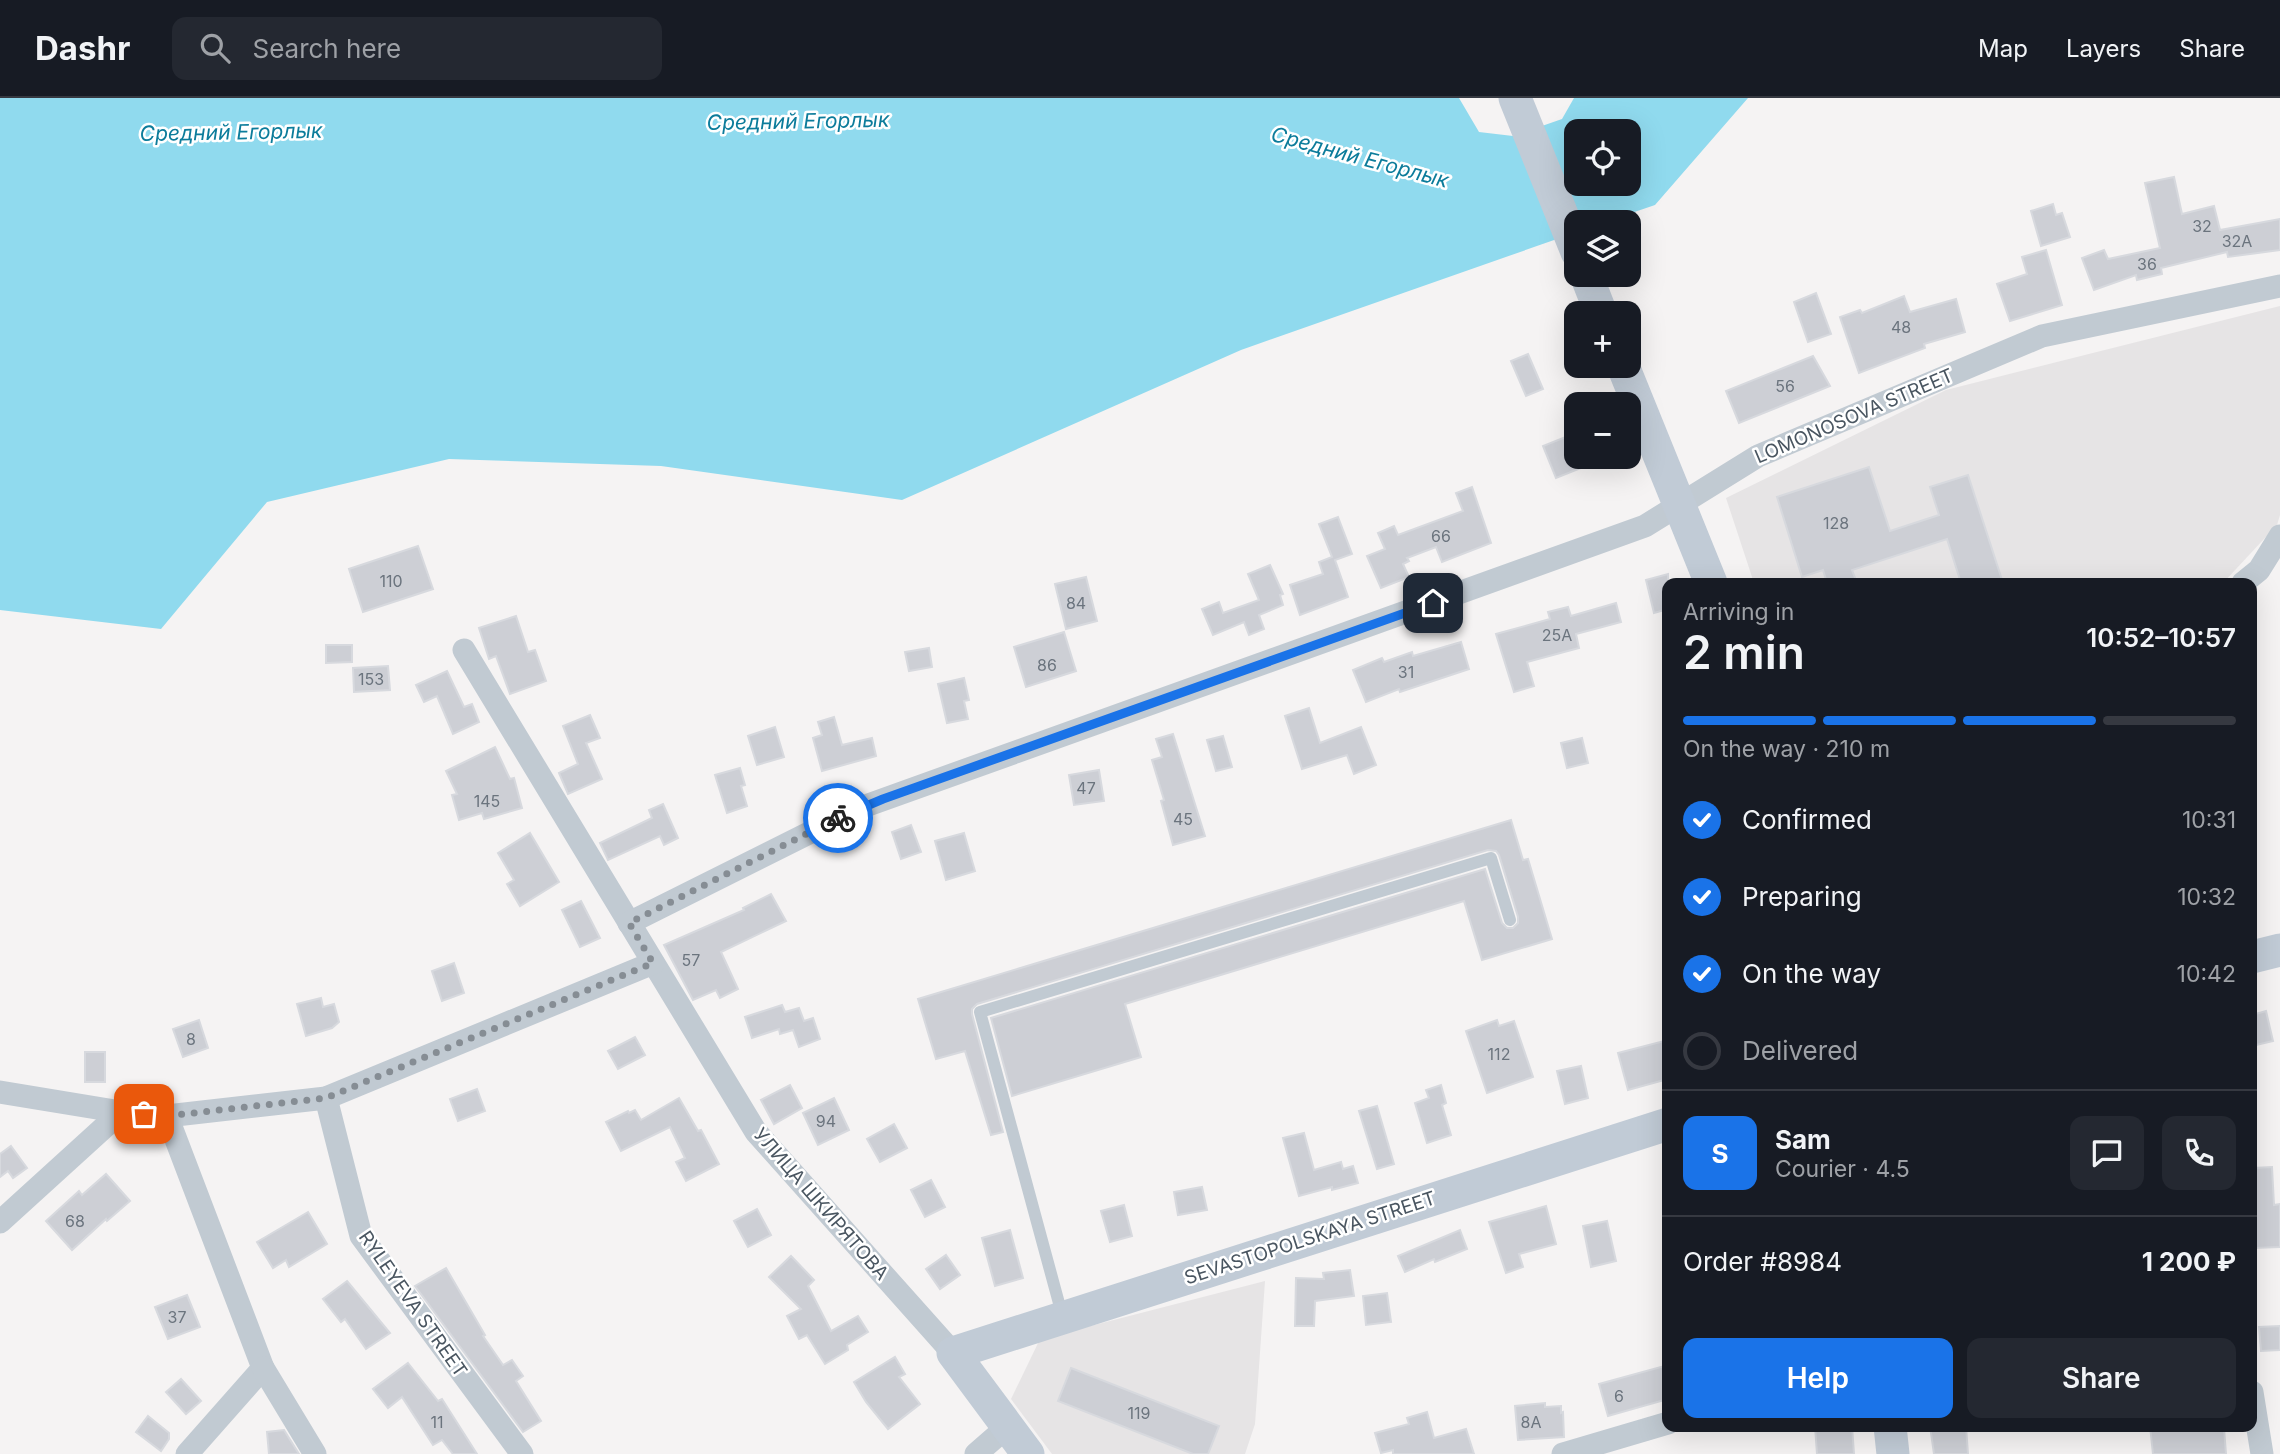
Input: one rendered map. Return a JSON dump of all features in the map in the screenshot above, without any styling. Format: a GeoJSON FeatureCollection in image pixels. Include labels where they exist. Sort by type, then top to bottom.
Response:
{"type":"FeatureCollection","features":[{"type":"Feature","properties":{"kind":"street"},"geometry":{"type":"LineString","coordinates":[[1515,98],[1564,220]]}},
{"type":"Feature","properties":{"kind":"street","name":"LOMONOSOVA STREET"},"geometry":{"type":"LineString","coordinates":[[629,923],[857,809],[1645,526],[1758,456],[2042,336],[2280,286]]}},
{"type":"Feature","properties":{"kind":"street"},"geometry":{"type":"LineString","coordinates":[[1628,378],[1709,578]]}},
{"type":"Feature","properties":{"kind":"street"},"geometry":{"type":"LineString","coordinates":[[2249,578],[2259,570],[2280,536]]}},
{"type":"Feature","properties":{"kind":"street","name":"УЛИЦА ШКИРЯТОВА"},"geometry":{"type":"LineString","coordinates":[[464,650],[756,1132],[953,1353],[1028,1454]]}},
{"type":"Feature","properties":{"kind":"street"},"geometry":{"type":"LineString","coordinates":[[2257,956],[2280,950]]}},
{"type":"Feature","properties":{"kind":"street"},"geometry":{"type":"LineString","coordinates":[[0,1092],[121,1112],[167,1116],[326,1098],[653,963]]}},
{"type":"Feature","properties":{"kind":"street","name":"RYLEYEVA STREET"},"geometry":{"type":"LineString","coordinates":[[326,1098],[361,1236],[522,1454]]}},
{"type":"Feature","properties":{"kind":"street"},"geometry":{"type":"LineString","coordinates":[[0,1222],[121,1112]]}},
{"type":"Feature","properties":{"kind":"street"},"geometry":{"type":"LineString","coordinates":[[167,1116],[263,1368],[315,1454]]}},
{"type":"Feature","properties":{"kind":"street","name":"SEVASTOPOLSKAYA STREET"},"geometry":{"type":"LineString","coordinates":[[953,1353],[1662,1126]]}},
{"type":"Feature","properties":{"kind":"street"},"geometry":{"type":"LineString","coordinates":[[187,1454],[263,1368]]}},
{"type":"Feature","properties":{"kind":"street"},"geometry":{"type":"LineString","coordinates":[[2257,1423],[2262,1454]]}},
{"type":"Feature","properties":{"kind":"street"},"geometry":{"type":"LineString","coordinates":[[1563,1454],[1662,1425]]}},
{"type":"Feature","properties":{"kind":"street"},"geometry":{"type":"LineString","coordinates":[[975,1454],[1007,1427]]}},
{"type":"Feature","properties":{"kind":"street"},"geometry":{"type":"LineString","coordinates":[[1891,1432],[1893,1454]]}},
{"type":"Feature","properties":{"kind":"lane"},"geometry":{"type":"LineString","coordinates":[[1063,1318],[980,1012],[1491,858],[1510,920]]}},
{"type":"Feature","properties":{"kind":"shaded area"},"geometry":{"type":"Polygon","coordinates":[[[2280,306],[2280,515],[2277,525],[2228,578],[1752,578],[1726,498],[1946,390],[2280,306]]]}},
{"type":"Feature","properties":{"kind":"shaded area"},"geometry":{"type":"Polygon","coordinates":[[[1265,1281],[1255,1424],[1245,1454],[1052,1454],[1011,1399],[1040,1339],[1265,1281]]]}},
{"type":"Feature","properties":{"kind":"water","name":"Средний Егорлык"},"geometry":{"type":"Polygon","coordinates":[[[0,98],[1459,98],[1479,132],[1513,136],[1562,119],[1574,98],[1748,98],[1655,205],[1640,210],[1564,210],[1564,237],[1241,350],[902,500],[661,466],[449,459],[267,502],[161,629],[0,610],[0,98]]]}},
{"type":"Feature","properties":{"kind":"building"},"geometry":{"type":"Polygon","coordinates":[[[2174,177],[2182,214],[2214,206],[2220,230],[2280,219],[2280,250],[2228,257],[2227,252],[2161,268],[2162,274],[2137,280],[2136,275],[2094,290],[2082,258],[2104,250],[2108,259],[2160,248],[2145,183],[2174,177]]]}},
{"type":"Feature","properties":{"kind":"building"},"geometry":{"type":"Polygon","coordinates":[[[2053,204],[2056,215],[2062,213],[2070,237],[2041,246],[2031,211],[2053,204]]]}},
{"type":"Feature","properties":{"kind":"building"},"geometry":{"type":"Polygon","coordinates":[[[2046,250],[2062,305],[2010,321],[1997,284],[2027,274],[2022,257],[2046,250]]]}},
{"type":"Feature","properties":{"kind":"building"},"geometry":{"type":"Polygon","coordinates":[[[1816,293],[1831,334],[1808,342],[1794,302],[1816,293]]]}},
{"type":"Feature","properties":{"kind":"building"},"geometry":{"type":"Polygon","coordinates":[[[1904,296],[1910,312],[1956,299],[1965,332],[1924,344],[1925,348],[1859,373],[1840,317],[1860,310],[1862,313],[1904,296]]]}},
{"type":"Feature","properties":{"kind":"building"},"geometry":{"type":"Polygon","coordinates":[[[1528,354],[1543,389],[1526,396],[1511,361],[1528,354]]]}},
{"type":"Feature","properties":{"kind":"building"},"geometry":{"type":"Polygon","coordinates":[[[1813,356],[1830,386],[1739,423],[1726,391],[1813,356]]]}},
{"type":"Feature","properties":{"kind":"building"},"geometry":{"type":"Polygon","coordinates":[[[1564,438],[1564,469],[1578,469],[1556,478],[1543,446],[1564,438]]]}},
{"type":"Feature","properties":{"kind":"building"},"geometry":{"type":"Polygon","coordinates":[[[1869,467],[1890,531],[1939,515],[1930,487],[1968,475],[2001,578],[1959,578],[1947,539],[1852,570],[1855,578],[1825,578],[1823,570],[1802,577],[1777,497],[1869,467]]]}},
{"type":"Feature","properties":{"kind":"building"},"geometry":{"type":"Polygon","coordinates":[[[1472,487],[1491,543],[1442,562],[1436,547],[1407,558],[1409,561],[1403,564],[1409,577],[1381,588],[1367,556],[1385,549],[1378,533],[1394,526],[1398,535],[1463,511],[1456,493],[1472,487]]]}},
{"type":"Feature","properties":{"kind":"building"},"geometry":{"type":"Polygon","coordinates":[[[1338,517],[1352,554],[1335,560],[1348,597],[1300,615],[1290,585],[1323,574],[1319,562],[1332,557],[1319,524],[1338,517]]]}},
{"type":"Feature","properties":{"kind":"building"},"geometry":{"type":"Polygon","coordinates":[[[418,546],[433,589],[363,612],[349,569],[418,546]]]}},
{"type":"Feature","properties":{"kind":"building"},"geometry":{"type":"Polygon","coordinates":[[[1270,565],[1283,594],[1280,595],[1283,605],[1259,615],[1264,629],[1249,635],[1244,622],[1213,635],[1202,609],[1219,602],[1223,613],[1259,600],[1248,574],[1270,565]]]}},
{"type":"Feature","properties":{"kind":"building"},"geometry":{"type":"Polygon","coordinates":[[[1668,574],[1668,578],[1662,578],[1662,611],[1654,613],[1646,580],[1668,574]]]}},
{"type":"Feature","properties":{"kind":"building"},"geometry":{"type":"Polygon","coordinates":[[[1086,577],[1097,621],[1066,629],[1055,584],[1086,577]]]}},
{"type":"Feature","properties":{"kind":"building"},"geometry":{"type":"Polygon","coordinates":[[[1616,603],[1621,622],[1576,634],[1579,648],[1527,662],[1534,686],[1514,692],[1496,634],[1550,619],[1548,612],[1568,607],[1571,616],[1616,603]]]}},
{"type":"Feature","properties":{"kind":"building"},"geometry":{"type":"Polygon","coordinates":[[[516,616],[528,652],[535,650],[546,681],[510,694],[496,656],[489,659],[479,628],[516,616]]]}},
{"type":"Feature","properties":{"kind":"building"},"geometry":{"type":"Polygon","coordinates":[[[1064,632],[1076,671],[1026,687],[1014,647],[1064,632]]]}},
{"type":"Feature","properties":{"kind":"building"},"geometry":{"type":"Polygon","coordinates":[[[1461,642],[1469,669],[1400,692],[1399,689],[1366,702],[1353,670],[1382,658],[1384,662],[1412,652],[1413,656],[1461,642]]]}},
{"type":"Feature","properties":{"kind":"building"},"geometry":{"type":"Polygon","coordinates":[[[326,645],[352,645],[352,662],[326,663],[326,645]]]}},
{"type":"Feature","properties":{"kind":"building"},"geometry":{"type":"Polygon","coordinates":[[[929,648],[932,667],[909,671],[905,652],[929,648]]]}},
{"type":"Feature","properties":{"kind":"building"},"geometry":{"type":"Polygon","coordinates":[[[388,666],[390,690],[354,692],[353,668],[388,666]]]}},
{"type":"Feature","properties":{"kind":"building"},"geometry":{"type":"Polygon","coordinates":[[[447,671],[464,707],[472,704],[479,722],[453,734],[437,696],[424,702],[416,685],[447,671]]]}},
{"type":"Feature","properties":{"kind":"building"},"geometry":{"type":"Polygon","coordinates":[[[964,678],[969,700],[964,701],[968,719],[947,723],[938,684],[964,678]]]}},
{"type":"Feature","properties":{"kind":"building"},"geometry":{"type":"Polygon","coordinates":[[[1309,708],[1320,743],[1361,727],[1376,765],[1354,774],[1347,755],[1302,769],[1285,716],[1309,708]]]}},
{"type":"Feature","properties":{"kind":"building"},"geometry":{"type":"Polygon","coordinates":[[[590,715],[600,738],[586,743],[602,779],[568,794],[559,773],[578,764],[563,726],[590,715]]]}},
{"type":"Feature","properties":{"kind":"building"},"geometry":{"type":"Polygon","coordinates":[[[834,717],[842,745],[872,738],[876,756],[822,771],[813,738],[822,735],[818,722],[834,717]]]}},
{"type":"Feature","properties":{"kind":"building"},"geometry":{"type":"Polygon","coordinates":[[[775,727],[784,757],[757,765],[748,736],[775,727]]]}},
{"type":"Feature","properties":{"kind":"building"},"geometry":{"type":"Polygon","coordinates":[[[1173,734],[1205,836],[1173,845],[1152,760],[1162,757],[1156,739],[1173,734]]]}},
{"type":"Feature","properties":{"kind":"building"},"geometry":{"type":"Polygon","coordinates":[[[1223,736],[1232,767],[1216,771],[1207,740],[1223,736]]]}},
{"type":"Feature","properties":{"kind":"building"},"geometry":{"type":"Polygon","coordinates":[[[1582,738],[1588,763],[1567,768],[1561,743],[1582,738]]]}},
{"type":"Feature","properties":{"kind":"building"},"geometry":{"type":"Polygon","coordinates":[[[495,747],[510,779],[514,778],[522,808],[484,819],[482,813],[459,820],[452,795],[457,794],[446,771],[495,747]]]}},
{"type":"Feature","properties":{"kind":"building"},"geometry":{"type":"Polygon","coordinates":[[[740,768],[745,785],[741,786],[747,806],[727,813],[715,775],[740,768]]]}},
{"type":"Feature","properties":{"kind":"building"},"geometry":{"type":"Polygon","coordinates":[[[1099,770],[1104,801],[1074,805],[1069,775],[1099,770]]]}},
{"type":"Feature","properties":{"kind":"building"},"geometry":{"type":"Polygon","coordinates":[[[663,804],[678,838],[664,845],[660,836],[608,860],[600,843],[652,818],[649,810],[663,804]]]}},
{"type":"Feature","properties":{"kind":"building"},"geometry":{"type":"Polygon","coordinates":[[[1511,820],[1523,860],[1528,859],[1552,939],[1482,960],[1464,901],[1125,1004],[1141,1057],[1012,1096],[991,1018],[1485,869],[1502,923],[1507,928],[1513,928],[1518,923],[1518,917],[1499,855],[1496,851],[1488,850],[977,1004],[972,1009],[972,1014],[1003,1132],[991,1135],[965,1051],[936,1059],[918,999],[1511,820]]]}},
{"type":"Feature","properties":{"kind":"building"},"geometry":{"type":"Polygon","coordinates":[[[911,825],[921,852],[901,859],[892,832],[911,825]]]}},
{"type":"Feature","properties":{"kind":"building"},"geometry":{"type":"Polygon","coordinates":[[[530,833],[559,882],[520,906],[507,884],[514,880],[498,853],[530,833]]]}},
{"type":"Feature","properties":{"kind":"building"},"geometry":{"type":"Polygon","coordinates":[[[964,833],[975,871],[946,880],[935,841],[964,833]]]}},
{"type":"Feature","properties":{"kind":"building"},"geometry":{"type":"Polygon","coordinates":[[[771,894],[786,921],[721,952],[738,989],[720,998],[716,990],[693,1000],[664,945],[744,910],[743,908],[771,894]]]}},
{"type":"Feature","properties":{"kind":"building"},"geometry":{"type":"Polygon","coordinates":[[[581,901],[600,938],[580,947],[562,910],[581,901]]]}},
{"type":"Feature","properties":{"kind":"building"},"geometry":{"type":"Polygon","coordinates":[[[454,963],[464,993],[442,1001],[432,971],[454,963]]]}},
{"type":"Feature","properties":{"kind":"building"},"geometry":{"type":"Polygon","coordinates":[[[321,998],[323,1007],[334,1004],[339,1022],[332,1028],[306,1036],[297,1004],[321,998]]]}},
{"type":"Feature","properties":{"kind":"building"},"geometry":{"type":"Polygon","coordinates":[[[782,1005],[785,1012],[799,1008],[804,1021],[813,1018],[820,1039],[799,1047],[793,1030],[780,1034],[779,1029],[752,1038],[745,1017],[782,1005]]]}},
{"type":"Feature","properties":{"kind":"building"},"geometry":{"type":"Polygon","coordinates":[[[2266,1011],[2273,1041],[2257,1045],[2257,1014],[2266,1011]]]}},
{"type":"Feature","properties":{"kind":"building"},"geometry":{"type":"Polygon","coordinates":[[[199,1020],[208,1048],[183,1057],[173,1029],[199,1020]]]}},
{"type":"Feature","properties":{"kind":"building"},"geometry":{"type":"Polygon","coordinates":[[[1497,1020],[1499,1026],[1514,1021],[1533,1077],[1487,1093],[1466,1031],[1497,1020]]]}},
{"type":"Feature","properties":{"kind":"building"},"geometry":{"type":"Polygon","coordinates":[[[635,1037],[645,1055],[618,1069],[608,1051],[635,1037]]]}},
{"type":"Feature","properties":{"kind":"building"},"geometry":{"type":"Polygon","coordinates":[[[1662,1042],[1662,1081],[1628,1090],[1618,1053],[1662,1042]]]}},
{"type":"Feature","properties":{"kind":"building"},"geometry":{"type":"Polygon","coordinates":[[[85,1052],[105,1052],[105,1082],[85,1082],[85,1052]]]}},
{"type":"Feature","properties":{"kind":"building"},"geometry":{"type":"Polygon","coordinates":[[[1581,1066],[1588,1098],[1565,1104],[1557,1071],[1581,1066]]]}},
{"type":"Feature","properties":{"kind":"building"},"geometry":{"type":"Polygon","coordinates":[[[790,1085],[802,1108],[774,1124],[761,1100],[790,1085]]]}},
{"type":"Feature","properties":{"kind":"building"},"geometry":{"type":"Polygon","coordinates":[[[1441,1085],[1446,1103],[1442,1105],[1451,1135],[1427,1143],[1415,1103],[1429,1098],[1426,1090],[1441,1085]]]}},
{"type":"Feature","properties":{"kind":"building"},"geometry":{"type":"Polygon","coordinates":[[[477,1089],[485,1111],[458,1121],[450,1099],[477,1089]]]}},
{"type":"Feature","properties":{"kind":"building"},"geometry":{"type":"Polygon","coordinates":[[[679,1098],[698,1131],[701,1130],[719,1164],[686,1181],[676,1162],[685,1158],[670,1127],[621,1151],[606,1122],[635,1110],[641,1120],[679,1098]]]}},
{"type":"Feature","properties":{"kind":"building"},"geometry":{"type":"Polygon","coordinates":[[[834,1098],[849,1130],[818,1145],[803,1113],[834,1098]]]}},
{"type":"Feature","properties":{"kind":"building"},"geometry":{"type":"Polygon","coordinates":[[[1377,1106],[1394,1164],[1377,1169],[1359,1111],[1377,1106]]]}},
{"type":"Feature","properties":{"kind":"building"},"geometry":{"type":"Polygon","coordinates":[[[894,1124],[907,1148],[880,1162],[867,1139],[894,1124]]]}},
{"type":"Feature","properties":{"kind":"building"},"geometry":{"type":"Polygon","coordinates":[[[1304,1133],[1314,1170],[1341,1162],[1343,1169],[1353,1166],[1358,1183],[1299,1196],[1283,1138],[1304,1133]]]}},
{"type":"Feature","properties":{"kind":"building"},"geometry":{"type":"Polygon","coordinates":[[[11,1146],[27,1168],[13,1178],[8,1171],[0,1177],[0,1154],[11,1146]]]}},
{"type":"Feature","properties":{"kind":"building"},"geometry":{"type":"Polygon","coordinates":[[[2272,1167],[2274,1205],[2280,1204],[2280,1247],[2257,1248],[2257,1168],[2272,1167]]]}},
{"type":"Feature","properties":{"kind":"building"},"geometry":{"type":"Polygon","coordinates":[[[106,1174],[130,1201],[72,1250],[46,1221],[79,1191],[82,1195],[106,1174]]]}},
{"type":"Feature","properties":{"kind":"building"},"geometry":{"type":"Polygon","coordinates":[[[931,1180],[945,1207],[925,1217],[911,1190],[931,1180]]]}},
{"type":"Feature","properties":{"kind":"building"},"geometry":{"type":"Polygon","coordinates":[[[1202,1187],[1207,1210],[1178,1215],[1174,1192],[1202,1187]]]}},
{"type":"Feature","properties":{"kind":"building"},"geometry":{"type":"Polygon","coordinates":[[[1124,1205],[1132,1236],[1110,1242],[1101,1211],[1124,1205]]]}},
{"type":"Feature","properties":{"kind":"building"},"geometry":{"type":"Polygon","coordinates":[[[1546,1206],[1556,1244],[1519,1254],[1523,1267],[1506,1273],[1489,1222],[1546,1206]]]}},
{"type":"Feature","properties":{"kind":"building"},"geometry":{"type":"Polygon","coordinates":[[[757,1209],[771,1235],[748,1247],[734,1221],[757,1209]]]}},
{"type":"Feature","properties":{"kind":"building"},"geometry":{"type":"Polygon","coordinates":[[[308,1212],[327,1244],[289,1267],[286,1260],[273,1268],[257,1242],[308,1212]]]}},
{"type":"Feature","properties":{"kind":"building"},"geometry":{"type":"Polygon","coordinates":[[[1607,1221],[1616,1261],[1591,1267],[1583,1226],[1607,1221]]]}},
{"type":"Feature","properties":{"kind":"building"},"geometry":{"type":"Polygon","coordinates":[[[1010,1230],[1023,1278],[995,1286],[982,1238],[1010,1230]]]}},
{"type":"Feature","properties":{"kind":"building"},"geometry":{"type":"Polygon","coordinates":[[[1460,1230],[1467,1249],[1435,1262],[1434,1259],[1405,1272],[1398,1256],[1460,1230]]]}},
{"type":"Feature","properties":{"kind":"building"},"geometry":{"type":"Polygon","coordinates":[[[946,1255],[960,1275],[940,1289],[926,1269],[946,1255]]]}},
{"type":"Feature","properties":{"kind":"building"},"geometry":{"type":"Polygon","coordinates":[[[791,1256],[814,1280],[808,1286],[831,1331],[858,1316],[868,1332],[847,1345],[848,1350],[825,1364],[807,1335],[799,1339],[787,1316],[801,1309],[769,1277],[791,1256]]]}},
{"type":"Feature","properties":{"kind":"building"},"geometry":{"type":"Polygon","coordinates":[[[446,1268],[485,1335],[483,1336],[503,1365],[512,1360],[523,1376],[516,1381],[541,1421],[523,1432],[415,1286],[446,1268]]]}},
{"type":"Feature","properties":{"kind":"building"},"geometry":{"type":"Polygon","coordinates":[[[1350,1270],[1354,1296],[1315,1301],[1314,1326],[1295,1326],[1296,1278],[1324,1279],[1323,1273],[1350,1270]]]}},
{"type":"Feature","properties":{"kind":"building"},"geometry":{"type":"Polygon","coordinates":[[[347,1281],[390,1333],[366,1349],[345,1319],[341,1322],[323,1299],[347,1281]]]}},
{"type":"Feature","properties":{"kind":"building"},"geometry":{"type":"Polygon","coordinates":[[[1387,1293],[1391,1322],[1366,1325],[1363,1296],[1387,1293]]]}},
{"type":"Feature","properties":{"kind":"building"},"geometry":{"type":"Polygon","coordinates":[[[187,1295],[200,1327],[168,1339],[155,1307],[187,1295]]]}},
{"type":"Feature","properties":{"kind":"building"},"geometry":{"type":"Polygon","coordinates":[[[2280,1326],[2280,1350],[2261,1351],[2259,1327],[2280,1326]]]}},
{"type":"Feature","properties":{"kind":"building"},"geometry":{"type":"Polygon","coordinates":[[[895,1357],[905,1374],[899,1377],[920,1404],[888,1429],[854,1382],[895,1357]]]}},
{"type":"Feature","properties":{"kind":"building"},"geometry":{"type":"Polygon","coordinates":[[[408,1363],[438,1401],[442,1399],[477,1454],[453,1454],[442,1440],[433,1445],[402,1397],[388,1408],[373,1389],[408,1363]]]}},
{"type":"Feature","properties":{"kind":"building"},"geometry":{"type":"Polygon","coordinates":[[[1662,1367],[1662,1401],[1608,1416],[1599,1384],[1662,1367]]]}},
{"type":"Feature","properties":{"kind":"building"},"geometry":{"type":"Polygon","coordinates":[[[1071,1368],[1219,1426],[1208,1454],[1193,1454],[1058,1401],[1071,1368]]]}},
{"type":"Feature","properties":{"kind":"building"},"geometry":{"type":"Polygon","coordinates":[[[181,1379],[201,1401],[186,1414],[166,1392],[181,1379]]]}},
{"type":"Feature","properties":{"kind":"building"},"geometry":{"type":"Polygon","coordinates":[[[1545,1403],[1545,1407],[1561,1406],[1564,1437],[1518,1440],[1515,1406],[1545,1403]]]}},
{"type":"Feature","properties":{"kind":"building"},"geometry":{"type":"Polygon","coordinates":[[[1427,1412],[1434,1438],[1466,1429],[1474,1454],[1393,1454],[1393,1450],[1381,1453],[1375,1433],[1409,1424],[1407,1418],[1427,1412]]]}},
{"type":"Feature","properties":{"kind":"building"},"geometry":{"type":"Polygon","coordinates":[[[148,1416],[169,1433],[169,1439],[161,1451],[136,1432],[148,1416]]]}},
{"type":"Feature","properties":{"kind":"building"},"geometry":{"type":"Polygon","coordinates":[[[284,1430],[299,1454],[269,1454],[267,1432],[284,1430]]]}},
{"type":"Feature","properties":{"kind":"building"},"geometry":{"type":"Polygon","coordinates":[[[1815,1432],[1852,1432],[1854,1454],[1817,1454],[1815,1432]]]}},
{"type":"Feature","properties":{"kind":"building"},"geometry":{"type":"Polygon","coordinates":[[[1931,1432],[1966,1432],[1968,1454],[1934,1454],[1931,1432]]]}},
{"type":"Feature","properties":{"kind":"building"},"geometry":{"type":"Polygon","coordinates":[[[2151,1432],[2224,1432],[2226,1454],[2153,1454],[2151,1432]]]}},
{"type":"Feature","properties":{"kind":"way so far"},"geometry":{"type":"LineString","coordinates":[[144,1114],[167,1116],[326,1098],[653,963],[629,923],[838,818]]}},
{"type":"Feature","properties":{"kind":"route"},"geometry":{"type":"LineString","coordinates":[[838,818],[883,799],[1433,603]]}}]}
